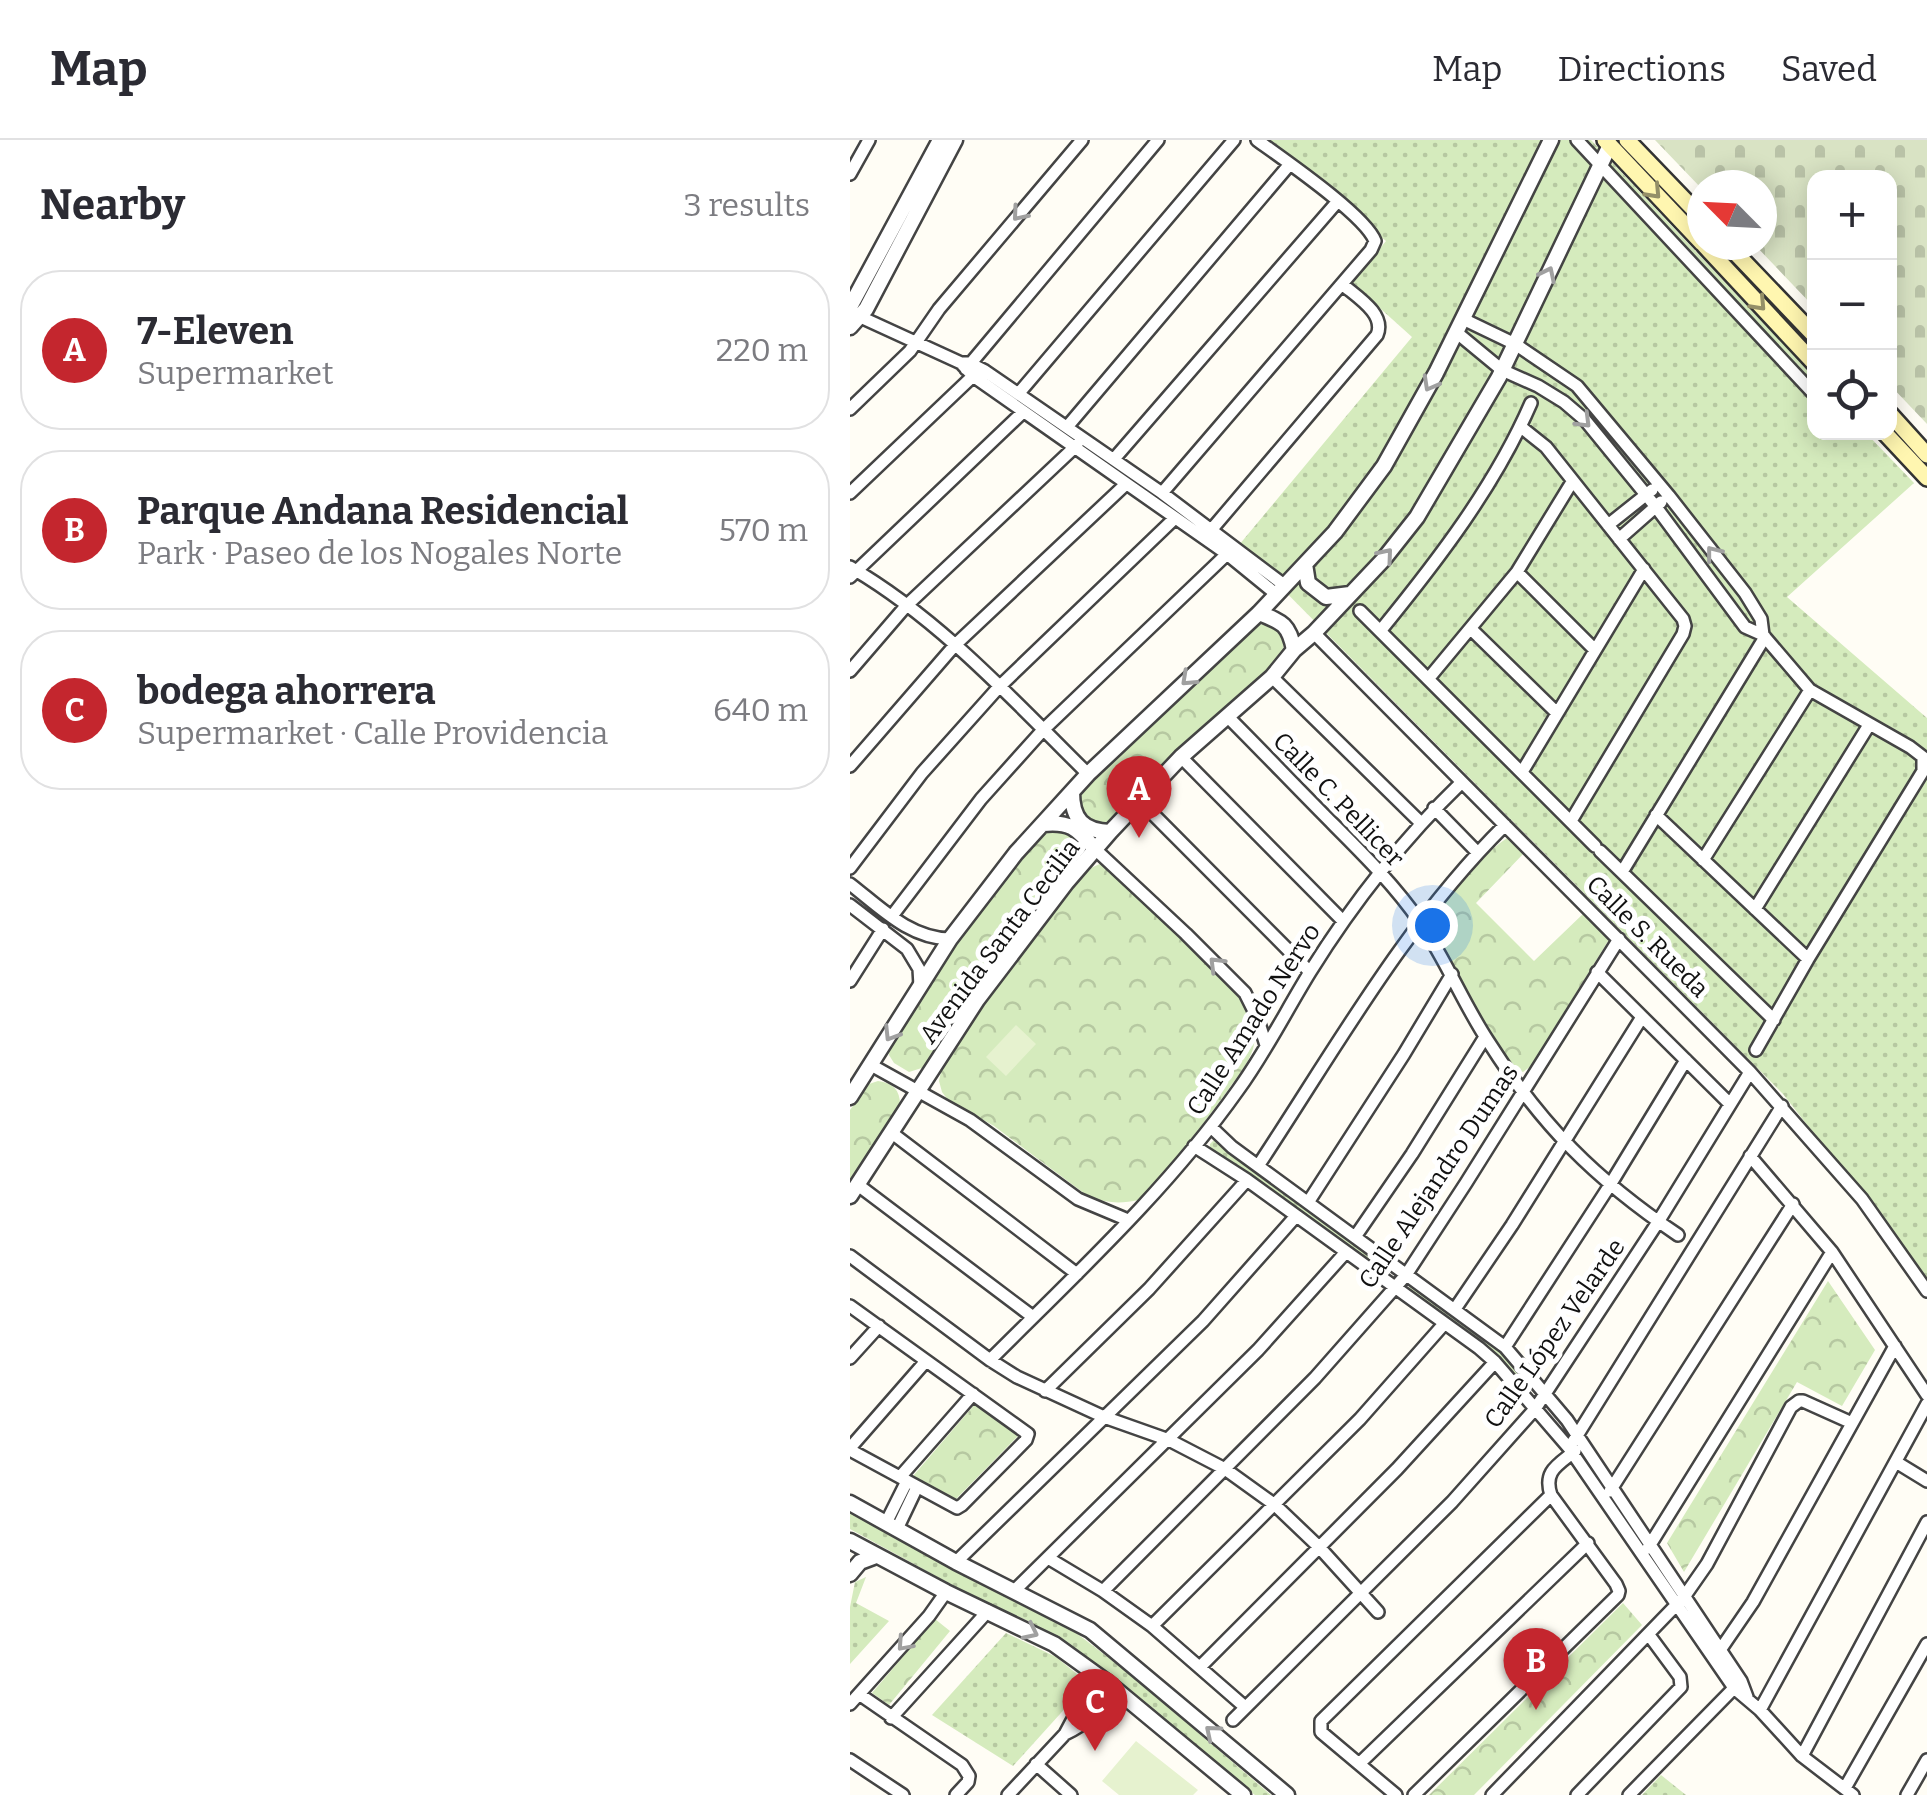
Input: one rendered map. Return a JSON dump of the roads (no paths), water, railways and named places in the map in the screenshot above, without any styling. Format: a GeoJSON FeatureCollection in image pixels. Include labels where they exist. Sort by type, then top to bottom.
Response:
{"type":"FeatureCollection","features":[{"type":"Feature","properties":{"kind":"main road"},"geometry":{"type":"LineString","coordinates":[[1627,140],[1687,202]]}},
{"type":"Feature","properties":{"kind":"main road"},"geometry":{"type":"LineString","coordinates":[[1608,142],[1687,227]]}},
{"type":"Feature","properties":{"kind":"main road"},"geometry":{"type":"LineString","coordinates":[[1718,260],[1807,355]]}},
{"type":"Feature","properties":{"kind":"main road"},"geometry":{"type":"LineString","coordinates":[[1742,260],[1807,327]]}},
{"type":"Feature","properties":{"kind":"main road"},"geometry":{"type":"LineString","coordinates":[[1897,422],[1927,455]]}},
{"type":"Feature","properties":{"kind":"main road"},"geometry":{"type":"LineString","coordinates":[[1891,440],[1927,478]]}},
{"type":"Feature","properties":{"kind":"street"},"geometry":{"type":"LineString","coordinates":[[850,174],[869,140]]}},
{"type":"Feature","properties":{"kind":"street"},"geometry":{"type":"LineString","coordinates":[[853,316],[940,140]]}},
{"type":"Feature","properties":{"kind":"street"},"geometry":{"type":"LineString","coordinates":[[853,316],[955,140]]}},
{"type":"Feature","properties":{"kind":"street"},"geometry":{"type":"LineString","coordinates":[[850,410],[907,355],[939,308],[1082,140]]}},
{"type":"Feature","properties":{"kind":"street"},"geometry":{"type":"LineString","coordinates":[[850,493],[967,368],[1158,140]]}},
{"type":"Feature","properties":{"kind":"street"},"geometry":{"type":"LineString","coordinates":[[1019,393],[1234,140]]}},
{"type":"Feature","properties":{"kind":"street"},"geometry":{"type":"LineString","coordinates":[[1162,493],[1372,250],[1375,238],[1338,201],[1257,140]]}},
{"type":"Feature","properties":{"kind":"street","name":"Avenida Santa Cecilia"},"geometry":{"type":"LineString","coordinates":[[850,1097],[950,940],[1016,853],[1088,774],[1259,612],[1336,532],[1384,466],[1460,325],[1551,140]]}},
{"type":"Feature","properties":{"kind":"street"},"geometry":{"type":"LineString","coordinates":[[1577,140],[1807,386]]}},
{"type":"Feature","properties":{"kind":"street","name":"Avenida Santa Cecilia"},"geometry":{"type":"LineString","coordinates":[[854,1190],[977,1000],[1066,883],[1180,758],[1272,677],[1417,517],[1502,370],[1601,165],[1608,142]]}},
{"type":"Feature","properties":{"kind":"street"},"geometry":{"type":"LineString","coordinates":[[1067,427],[1290,164]]}},
{"type":"Feature","properties":{"kind":"street"},"geometry":{"type":"LineString","coordinates":[[1114,459],[1338,201]]}},
{"type":"Feature","properties":{"kind":"street"},"geometry":{"type":"LineString","coordinates":[[1212,529],[1372,342],[1380,326],[1374,314],[1342,284]]}},
{"type":"Feature","properties":{"kind":"street"},"geometry":{"type":"LineString","coordinates":[[853,316],[1019,393],[1067,427],[1078,443],[1126,484],[1175,518],[1231,549]]}},
{"type":"Feature","properties":{"kind":"street"},"geometry":{"type":"LineString","coordinates":[[1460,325],[1515,344],[1576,386],[1660,484],[1745,593],[1761,620],[1764,636],[1622,872]]}},
{"type":"Feature","properties":{"kind":"street"},"geometry":{"type":"LineString","coordinates":[[1460,325],[1502,370],[1551,394],[1586,420],[1656,506],[1745,627],[1764,636],[1810,690],[1923,758],[1924,771],[1756,1050]]}},
{"type":"Feature","properties":{"kind":"street"},"geometry":{"type":"LineString","coordinates":[[967,368],[1023,412],[1114,459],[1162,493],[1212,529],[1280,590]]}},
{"type":"Feature","properties":{"kind":"street"},"geometry":{"type":"LineString","coordinates":[[1381,630],[1468,515],[1521,427],[1531,402]]}},
{"type":"Feature","properties":{"kind":"street"},"geometry":{"type":"LineString","coordinates":[[1023,412],[852,572],[906,606],[955,645],[1088,774]]}},
{"type":"Feature","properties":{"kind":"street"},"geometry":{"type":"LineString","coordinates":[[1521,427],[1546,447],[1685,626],[1684,634],[1571,821]]}},
{"type":"Feature","properties":{"kind":"street"},"geometry":{"type":"LineString","coordinates":[[850,671],[906,606],[1078,443]]}},
{"type":"Feature","properties":{"kind":"street"},"geometry":{"type":"LineString","coordinates":[[1429,678],[1517,572],[1572,482]]}},
{"type":"Feature","properties":{"kind":"street"},"geometry":{"type":"LineString","coordinates":[[850,766],[955,645],[1126,484]]}},
{"type":"Feature","properties":{"kind":"street"},"geometry":{"type":"LineString","coordinates":[[1608,525],[1660,484]]}},
{"type":"Feature","properties":{"kind":"street"},"geometry":{"type":"LineString","coordinates":[[1619,538],[1669,496]]}},
{"type":"Feature","properties":{"kind":"street"},"geometry":{"type":"LineString","coordinates":[[850,868],[922,773],[998,688],[1175,518]]}},
{"type":"Feature","properties":{"kind":"street"},"geometry":{"type":"LineString","coordinates":[[892,916],[981,799],[1043,730],[1231,549]]}},
{"type":"Feature","properties":{"kind":"street"},"geometry":{"type":"LineString","coordinates":[[1305,564],[1308,583],[1326,597],[1350,594]]}},
{"type":"Feature","properties":{"kind":"street"},"geometry":{"type":"LineString","coordinates":[[1522,772],[1644,569]]}},
{"type":"Feature","properties":{"kind":"street"},"geometry":{"type":"LineString","coordinates":[[1517,572],[1595,650]]}},
{"type":"Feature","properties":{"kind":"street"},"geometry":{"type":"LineString","coordinates":[[1360,611],[1774,1020]]}},
{"type":"Feature","properties":{"kind":"street"},"geometry":{"type":"LineString","coordinates":[[1259,612],[1291,631],[1294,650]]}},
{"type":"Feature","properties":{"kind":"street"},"geometry":{"type":"LineString","coordinates":[[1471,628],[1557,712]]}},
{"type":"Feature","properties":{"kind":"street","name":"Calle S. Rueda"},"geometry":{"type":"LineString","coordinates":[[1314,633],[1782,1106],[1862,1199],[1927,1291]]}},
{"type":"Feature","properties":{"kind":"street"},"geometry":{"type":"LineString","coordinates":[[1272,677],[1420,823]]}},
{"type":"Feature","properties":{"kind":"street"},"geometry":{"type":"LineString","coordinates":[[1703,860],[1810,690]]}},
{"type":"Feature","properties":{"kind":"street","name":"Calle C. Pellicer"},"geometry":{"type":"LineString","coordinates":[[1228,717],[1379,871],[1420,921],[1485,1037],[1521,1092],[1563,1143],[1610,1185],[1678,1235]]}},
{"type":"Feature","properties":{"kind":"street"},"geometry":{"type":"LineString","coordinates":[[1755,910],[1870,725]]}},
{"type":"Feature","properties":{"kind":"street"},"geometry":{"type":"LineString","coordinates":[[1180,758],[1344,921]]}},
{"type":"Feature","properties":{"kind":"street","name":"Calle Amado Nervo"},"geometry":{"type":"LineString","coordinates":[[990,1360],[1128,1220],[1211,1127],[1379,871],[1462,782]]}},
{"type":"Feature","properties":{"kind":"street"},"geometry":{"type":"LineString","coordinates":[[1072,792],[1073,809],[1080,822],[1094,830],[1110,832]]}},
{"type":"Feature","properties":{"kind":"street"},"geometry":{"type":"LineString","coordinates":[[1139,800],[1310,972]]}},
{"type":"Feature","properties":{"kind":"street"},"geometry":{"type":"LineString","coordinates":[[1434,808],[1477,852]]}},
{"type":"Feature","properties":{"kind":"street"},"geometry":{"type":"LineString","coordinates":[[1656,815],[1808,959]]}},
{"type":"Feature","properties":{"kind":"street"},"geometry":{"type":"LineString","coordinates":[[1043,824],[1070,825],[1186,934],[1245,993],[1266,1045]]}},
{"type":"Feature","properties":{"kind":"street"},"geometry":{"type":"LineString","coordinates":[[1258,1166],[1380,976],[1477,852],[1505,825]]}},
{"type":"Feature","properties":{"kind":"street"},"geometry":{"type":"LineString","coordinates":[[850,884],[915,933],[950,940]]}},
{"type":"Feature","properties":{"kind":"street"},"geometry":{"type":"LineString","coordinates":[[850,905],[906,949],[919,970],[920,986]]}},
{"type":"Feature","properties":{"kind":"street"},"geometry":{"type":"LineString","coordinates":[[850,981],[883,929]]}},
{"type":"Feature","properties":{"kind":"street","name":"Calle Alejandro Dumas"},"geometry":{"type":"LineString","coordinates":[[1103,1590],[1315,1378],[1406,1275],[1619,940]]}},
{"type":"Feature","properties":{"kind":"street"},"geometry":{"type":"LineString","coordinates":[[1597,972],[1730,1104]]}},
{"type":"Feature","properties":{"kind":"street"},"geometry":{"type":"LineString","coordinates":[[1309,1201],[1452,974]]}},
{"type":"Feature","properties":{"kind":"street"},"geometry":{"type":"LineString","coordinates":[[1455,1309],[1642,1017]]}},
{"type":"Feature","properties":{"kind":"street"},"geometry":{"type":"LineString","coordinates":[[1355,1238],[1485,1037]]}},
{"type":"Feature","properties":{"kind":"street"},"geometry":{"type":"LineString","coordinates":[[1505,1347],[1686,1060]]}},
{"type":"Feature","properties":{"kind":"street"},"geometry":{"type":"LineString","coordinates":[[872,1065],[996,1136],[1078,1198],[1128,1220]]}},
{"type":"Feature","properties":{"kind":"street","name":"Calle López Velarde"},"geometry":{"type":"LineString","coordinates":[[1233,1720],[1452,1502],[1546,1395],[1750,1072]]}},
{"type":"Feature","properties":{"kind":"street"},"geometry":{"type":"LineString","coordinates":[[1414,1795],[1619,1591],[1551,1495],[1548,1478],[1575,1446],[1782,1106]]}},
{"type":"Feature","properties":{"kind":"street"},"geometry":{"type":"LineString","coordinates":[[1211,1127],[1232,1147],[1505,1347],[1566,1420],[1575,1446]]}},
{"type":"Feature","properties":{"kind":"street"},"geometry":{"type":"LineString","coordinates":[[892,1133],[1076,1274]]}},
{"type":"Feature","properties":{"kind":"street"},"geometry":{"type":"LineString","coordinates":[[1194,1146],[1247,1180],[1494,1362],[1575,1446],[1651,1544],[1681,1601]]}},
{"type":"Feature","properties":{"kind":"street"},"geometry":{"type":"LineString","coordinates":[[1750,1156],[1832,1252],[1927,1395]]}},
{"type":"Feature","properties":{"kind":"street"},"geometry":{"type":"LineString","coordinates":[[1045,1391],[1149,1289],[1247,1180]]}},
{"type":"Feature","properties":{"kind":"street"},"geometry":{"type":"LineString","coordinates":[[854,1190],[1033,1317]]}},
{"type":"Feature","properties":{"kind":"street"},"geometry":{"type":"LineString","coordinates":[[1607,1492],[1792,1204]]}},
{"type":"Feature","properties":{"kind":"street"},"geometry":{"type":"LineString","coordinates":[[956,1562],[1203,1321],[1296,1216]]}},
{"type":"Feature","properties":{"kind":"street"},"geometry":{"type":"LineString","coordinates":[[1014,1591],[1258,1350],[1346,1252]]}},
{"type":"Feature","properties":{"kind":"street"},"geometry":{"type":"LineString","coordinates":[[1643,1556],[1832,1252]]}},
{"type":"Feature","properties":{"kind":"street"},"geometry":{"type":"LineString","coordinates":[[850,1256],[990,1360],[1045,1391],[1169,1440],[1225,1469],[1275,1505],[1378,1612]]}},
{"type":"Feature","properties":{"kind":"street"},"geometry":{"type":"LineString","coordinates":[[850,1306],[1028,1434],[957,1508],[850,1448],[926,1361]]}},
{"type":"Feature","properties":{"kind":"street"},"geometry":{"type":"LineString","coordinates":[[1152,1626],[1360,1420],[1444,1324]]}},
{"type":"Feature","properties":{"kind":"street"},"geometry":{"type":"LineString","coordinates":[[850,1358],[879,1326]]}},
{"type":"Feature","properties":{"kind":"street"},"geometry":{"type":"LineString","coordinates":[[1717,1654],[1753,1602],[1895,1346]]}},
{"type":"Feature","properties":{"kind":"street"},"geometry":{"type":"LineString","coordinates":[[1200,1667],[1397,1469],[1494,1362]]}},
{"type":"Feature","properties":{"kind":"street"},"geometry":{"type":"LineString","coordinates":[[892,1526],[908,1481],[974,1394]]}},
{"type":"Feature","properties":{"kind":"street"},"geometry":{"type":"LineString","coordinates":[[1492,1795],[1681,1601],[1707,1564],[1791,1407],[1802,1401],[1852,1423]]}},
{"type":"Feature","properties":{"kind":"street"},"geometry":{"type":"LineString","coordinates":[[1760,1710],[1927,1404]]}},
{"type":"Feature","properties":{"kind":"street"},"geometry":{"type":"LineString","coordinates":[[1896,1462],[1927,1481]]}},
{"type":"Feature","properties":{"kind":"street"},"geometry":{"type":"LineString","coordinates":[[1607,1492],[1643,1556],[1681,1601],[1747,1697],[1802,1756],[1849,1792],[1927,1644]]}},
{"type":"Feature","properties":{"kind":"street"},"geometry":{"type":"LineString","coordinates":[[1396,1795],[1322,1732],[1320,1726],[1551,1495]]}},
{"type":"Feature","properties":{"kind":"street"},"geometry":{"type":"LineString","coordinates":[[850,1503],[1090,1630],[1284,1795]]}},
{"type":"Feature","properties":{"kind":"street"},"geometry":{"type":"LineString","coordinates":[[1802,1756],[1927,1522]]}},
{"type":"Feature","properties":{"kind":"street"},"geometry":{"type":"LineString","coordinates":[[850,1540],[1054,1644],[1113,1687],[1243,1795]]}},
{"type":"Feature","properties":{"kind":"street"},"geometry":{"type":"LineString","coordinates":[[1360,1763],[1588,1543]]}},
{"type":"Feature","properties":{"kind":"street"},"geometry":{"type":"LineString","coordinates":[[850,1574],[860,1562],[876,1556]]}},
{"type":"Feature","properties":{"kind":"street"},"geometry":{"type":"LineString","coordinates":[[1048,1558],[1103,1590],[1152,1626],[1244,1707]]}},
{"type":"Feature","properties":{"kind":"street"},"geometry":{"type":"LineString","coordinates":[[946,1592],[854,1699],[891,1718],[962,1765],[968,1772],[968,1782],[956,1795]]}},
{"type":"Feature","properties":{"kind":"street"},"geometry":{"type":"LineString","coordinates":[[891,1718],[988,1611]]}},
{"type":"Feature","properties":{"kind":"street"},"geometry":{"type":"LineString","coordinates":[[1577,1795],[1680,1687],[1680,1677],[1649,1635]]}},
{"type":"Feature","properties":{"kind":"street"},"geometry":{"type":"LineString","coordinates":[[1630,1795],[1737,1684]]}},
{"type":"Feature","properties":{"kind":"street"},"geometry":{"type":"LineString","coordinates":[[1008,1795],[1065,1734],[1086,1703],[1113,1687]]}},
{"type":"Feature","properties":{"kind":"street"},"geometry":{"type":"LineString","coordinates":[[850,1760],[903,1795]]}},
{"type":"Feature","properties":{"kind":"street"},"geometry":{"type":"LineString","coordinates":[[1908,1795],[1927,1760]]}},
{"type":"Feature","properties":{"kind":"street"},"geometry":{"type":"LineString","coordinates":[[1036,1764],[1071,1795]]}},
{"type":"Feature","properties":{"kind":"place","name":"7-Eleven"},"geometry":{"type":"Point","coordinates":[1139,838]}},
{"type":"Feature","properties":{"kind":"place","name":"Parque Andana Residencial"},"geometry":{"type":"Point","coordinates":[1536,1710]}},
{"type":"Feature","properties":{"kind":"place","name":"bodega ahorrera"},"geometry":{"type":"Point","coordinates":[1095,1751]}}]}
